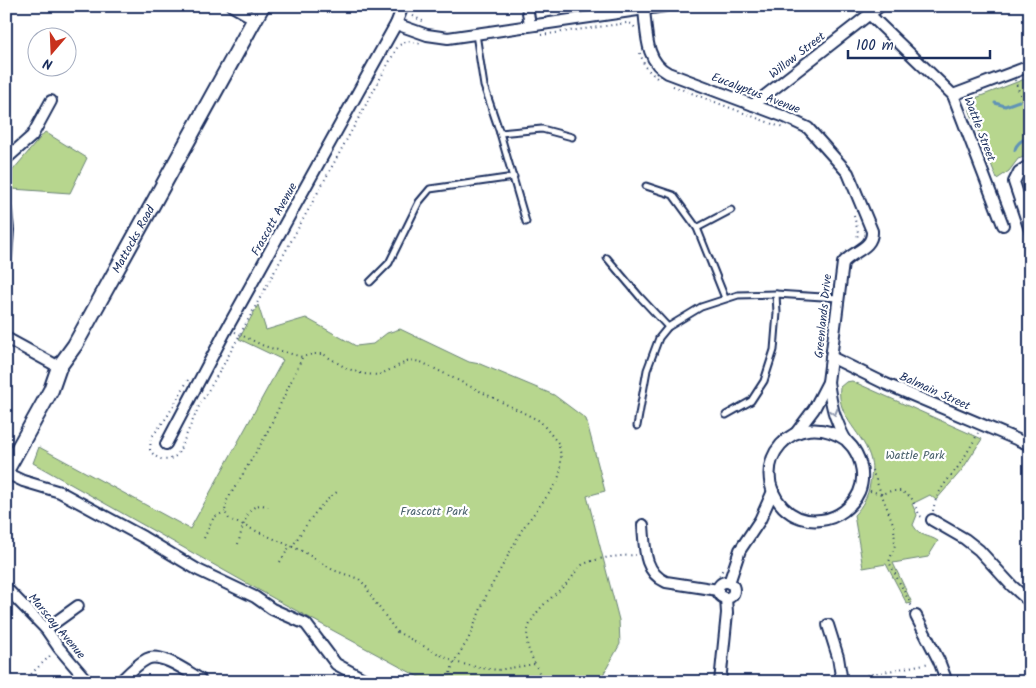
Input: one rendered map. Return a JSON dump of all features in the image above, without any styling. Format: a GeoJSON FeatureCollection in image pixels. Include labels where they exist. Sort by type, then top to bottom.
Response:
{"type":"FeatureCollection","features":[{"type":"Feature","properties":{"kind":"street"},"geometry":{"type":"LineString","coordinates":[[232,6],[255,19]]}},
{"type":"Feature","properties":{"kind":"street","name":"Mattocks Road"},"geometry":{"type":"LineString","coordinates":[[6,472],[48,396],[59,367],[75,345],[262,6]]}},
{"type":"Feature","properties":{"kind":"street","name":"Frascott Avenue"},"geometry":{"type":"LineString","coordinates":[[166,444],[227,329],[396,24],[403,6]]}},
{"type":"Feature","properties":{"kind":"street"},"geometry":{"type":"LineString","coordinates":[[528,6],[530,25]]}},
{"type":"Feature","properties":{"kind":"street"},"geometry":{"type":"LineString","coordinates":[[396,24],[427,36],[448,38],[665,6]]}},
{"type":"Feature","properties":{"kind":"street","name":"Willow Street"},"geometry":{"type":"LineString","coordinates":[[752,105],[880,6]]}},
{"type":"Feature","properties":{"kind":"street","name":"Eucalyptus Avenue"},"geometry":{"type":"LineString","coordinates":[[644,10],[651,54],[657,66],[668,73],[797,122],[808,128],[842,165],[853,182],[872,231],[872,238]]}},
{"type":"Feature","properties":{"kind":"street","name":"Wattle Street"},"geometry":{"type":"LineString","coordinates":[[870,14],[953,95],[1003,225]]}},
{"type":"Feature","properties":{"kind":"street"},"geometry":{"type":"LineString","coordinates":[[953,95],[1030,66]]}},
{"type":"Feature","properties":{"kind":"street"},"geometry":{"type":"LineString","coordinates":[[6,159],[32,136],[51,101]]}},
{"type":"Feature","properties":{"kind":"street"},"geometry":{"type":"LineString","coordinates":[[1030,165],[1019,172],[1014,182],[1030,230]]}},
{"type":"Feature","properties":{"kind":"street"},"geometry":{"type":"LineString","coordinates":[[6,210],[8,230],[6,258]]}},
{"type":"Feature","properties":{"kind":"street","name":"Greenlands Drive"},"geometry":{"type":"LineString","coordinates":[[846,440],[834,414],[828,382],[838,298],[843,263],[847,257],[869,244],[872,238]]}},
{"type":"Feature","properties":{"kind":"street"},"geometry":{"type":"LineString","coordinates":[[6,338],[59,367]]}},
{"type":"Feature","properties":{"kind":"street","name":"Balmain Street"},"geometry":{"type":"LineString","coordinates":[[831,357],[886,384],[1030,445]]}},
{"type":"Feature","properties":{"kind":"street","name":"Greenlands Drive"},"geometry":{"type":"LineString","coordinates":[[796,433],[814,409],[828,382]]}},
{"type":"Feature","properties":{"kind":"street"},"geometry":{"type":"LineString","coordinates":[[822,429],[832,432],[846,440],[857,454],[861,464],[862,476],[858,493],[849,507],[835,517],[818,521],[801,518],[786,510],[778,501],[773,491],[770,473],[774,455],[781,444],[796,433],[822,429]]}},
{"type":"Feature","properties":{"kind":"street"},"geometry":{"type":"LineString","coordinates":[[6,472],[23,481],[60,492],[143,537],[198,570],[255,597],[272,609],[306,624],[336,664],[369,682]]}},
{"type":"Feature","properties":{"kind":"street"},"geometry":{"type":"LineString","coordinates":[[729,583],[740,550],[760,520],[773,491]]}},
{"type":"Feature","properties":{"kind":"street"},"geometry":{"type":"LineString","coordinates":[[760,520],[786,510]]}},
{"type":"Feature","properties":{"kind":"street"},"geometry":{"type":"LineString","coordinates":[[932,520],[965,539],[1030,602]]}},
{"type":"Feature","properties":{"kind":"street"},"geometry":{"type":"LineString","coordinates":[[643,525],[648,565],[660,580],[717,589]]}},
{"type":"Feature","properties":{"kind":"street"},"geometry":{"type":"LineString","coordinates":[[717,589],[722,584],[729,583]]}},
{"type":"Feature","properties":{"kind":"street"},"geometry":{"type":"LineString","coordinates":[[717,589],[721,596],[730,597],[734,593],[734,588],[729,583]]}},
{"type":"Feature","properties":{"kind":"street","name":"Marscay Avenue"},"geometry":{"type":"LineString","coordinates":[[6,588],[46,629],[59,648],[88,682]]}},
{"type":"Feature","properties":{"kind":"street"},"geometry":{"type":"LineString","coordinates":[[720,682],[727,613],[726,598]]}},
{"type":"Feature","properties":{"kind":"street"},"geometry":{"type":"LineString","coordinates":[[46,629],[78,606]]}},
{"type":"Feature","properties":{"kind":"street"},"geometry":{"type":"LineString","coordinates":[[916,616],[947,682]]}},
{"type":"Feature","properties":{"kind":"street"},"geometry":{"type":"LineString","coordinates":[[828,625],[838,657],[842,681]]}},
{"type":"Feature","properties":{"kind":"street"},"geometry":{"type":"LineString","coordinates":[[120,682],[145,660],[155,657],[167,660],[200,679],[201,682]]}},
{"type":"Feature","properties":{"kind":"lane"},"geometry":{"type":"LineString","coordinates":[[476,33],[484,86],[514,176],[526,222]]}},
{"type":"Feature","properties":{"kind":"lane"},"geometry":{"type":"LineString","coordinates":[[500,133],[542,129],[572,137]]}},
{"type":"Feature","properties":{"kind":"lane"},"geometry":{"type":"LineString","coordinates":[[370,282],[389,263],[419,202],[430,188],[514,176]]}},
{"type":"Feature","properties":{"kind":"lane"},"geometry":{"type":"LineString","coordinates":[[646,186],[673,195],[697,228],[725,298]]}},
{"type":"Feature","properties":{"kind":"lane"},"geometry":{"type":"LineString","coordinates":[[697,228],[731,210]]}},
{"type":"Feature","properties":{"kind":"lane"},"geometry":{"type":"LineString","coordinates":[[606,258],[668,327]]}},
{"type":"Feature","properties":{"kind":"lane"},"geometry":{"type":"LineString","coordinates":[[726,415],[751,401],[764,381],[774,350],[777,314],[776,294]]}},
{"type":"Feature","properties":{"kind":"lane"},"geometry":{"type":"LineString","coordinates":[[637,426],[647,370],[659,338],[668,327],[701,307],[738,295],[776,294],[838,298]]}},
{"type":"Feature","properties":{"kind":"path"},"geometry":{"type":"LineString","coordinates":[[413,16],[434,26]]}},
{"type":"Feature","properties":{"kind":"path"},"geometry":{"type":"LineString","coordinates":[[538,36],[628,23],[632,24],[636,31]]}},
{"type":"Feature","properties":{"kind":"path"},"geometry":{"type":"LineString","coordinates":[[191,375],[167,416],[151,438],[150,450],[157,458],[167,460],[172,459],[178,454],[200,404],[398,46],[407,41],[424,45]]}},
{"type":"Feature","properties":{"kind":"path"},"geometry":{"type":"LineString","coordinates":[[640,52],[645,67],[660,80]]}},
{"type":"Feature","properties":{"kind":"path"},"geometry":{"type":"LineString","coordinates":[[1012,72],[1022,100],[1030,110],[1026,117]]}},
{"type":"Feature","properties":{"kind":"path"},"geometry":{"type":"LineString","coordinates":[[670,84],[679,90],[787,129]]}},
{"type":"Feature","properties":{"kind":"path"},"geometry":{"type":"LineString","coordinates":[[854,213],[858,232],[856,242]]}},
{"type":"Feature","properties":{"kind":"path"},"geometry":{"type":"LineString","coordinates":[[227,329],[264,346],[302,357],[323,354],[354,371],[371,375],[387,372],[410,360],[421,362],[540,420],[558,443],[561,455],[561,469],[557,482],[523,528],[487,594],[468,640],[454,662],[447,682]]}},
{"type":"Feature","properties":{"kind":"path"},"geometry":{"type":"LineString","coordinates":[[302,357],[265,437],[230,492],[225,512],[229,519],[291,546],[334,570],[359,579],[366,586],[390,626],[397,632],[454,662],[498,670],[535,664]]}},
{"type":"Feature","properties":{"kind":"path"},"geometry":{"type":"LineString","coordinates":[[880,494],[901,491],[911,498],[920,516],[932,520],[934,501],[979,432]]}},
{"type":"Feature","properties":{"kind":"path"},"geometry":{"type":"LineString","coordinates":[[280,562],[326,500],[337,492]]}},
{"type":"Feature","properties":{"kind":"path"},"geometry":{"type":"LineString","coordinates":[[238,544],[248,512],[253,507],[262,505],[268,507]]}},
{"type":"Feature","properties":{"kind":"path"},"geometry":{"type":"LineString","coordinates":[[204,538],[214,517],[225,512]]}},
{"type":"Feature","properties":{"kind":"path"},"geometry":{"type":"LineString","coordinates":[[542,682],[528,647],[526,636],[530,624],[543,605],[571,578],[581,565],[600,558],[646,554]]}},
{"type":"Feature","properties":{"kind":"path"},"geometry":{"type":"LineString","coordinates":[[889,562],[916,616]]}},
{"type":"Feature","properties":{"kind":"path"},"geometry":{"type":"LineString","coordinates":[[717,589],[723,568]]}},
{"type":"Feature","properties":{"kind":"path"},"geometry":{"type":"LineString","coordinates":[[25,682],[59,648]]}},
{"type":"Feature","properties":{"kind":"path"},"geometry":{"type":"LineString","coordinates":[[842,681],[938,661]]}},
{"type":"Feature","properties":{"kind":"path"},"geometry":{"type":"LineString","coordinates":[[547,682],[569,678],[588,679],[588,682]]}},
{"type":"Feature","properties":{"kind":"green space"},"geometry":{"type":"Polygon","coordinates":[[[1030,77],[1030,155],[1018,159],[1009,171],[997,179],[970,111],[970,102],[973,99],[1030,77]]]}},
{"type":"Feature","properties":{"kind":"green space"},"geometry":{"type":"Polygon","coordinates":[[[45,132],[87,158],[70,193],[12,189],[8,176],[45,132]]]}},
{"type":"Feature","properties":{"kind":"green space","name":"Frascott Park"},"geometry":{"type":"Polygon","coordinates":[[[258,305],[266,330],[306,318],[356,346],[373,344],[387,333],[400,329],[469,362],[480,364],[554,395],[586,419],[605,491],[587,496],[619,620],[620,644],[599,682],[590,682],[589,676],[571,675],[538,682],[428,682],[273,598],[33,463],[39,447],[190,529],[283,360],[239,339],[258,305]]]}},
{"type":"Feature","properties":{"kind":"green space","name":"Wattle Park"},"geometry":{"type":"Polygon","coordinates":[[[852,381],[982,439],[962,470],[936,500],[930,495],[912,504],[917,515],[913,525],[922,534],[938,541],[928,557],[893,563],[912,603],[907,604],[886,564],[863,568],[854,515],[868,493],[872,467],[868,451],[842,408],[840,387],[846,382],[852,381]]]}},
{"type":"Feature","properties":{"kind":"waterway"},"geometry":{"type":"LineString","coordinates":[[1026,98],[1030,96]]}},
{"type":"Feature","properties":{"kind":"waterway"},"geometry":{"type":"LineString","coordinates":[[995,103],[1005,106],[1019,101]]}},
{"type":"Feature","properties":{"kind":"waterway"},"geometry":{"type":"LineString","coordinates":[[1015,150],[1019,143],[1030,136]]}}]}
